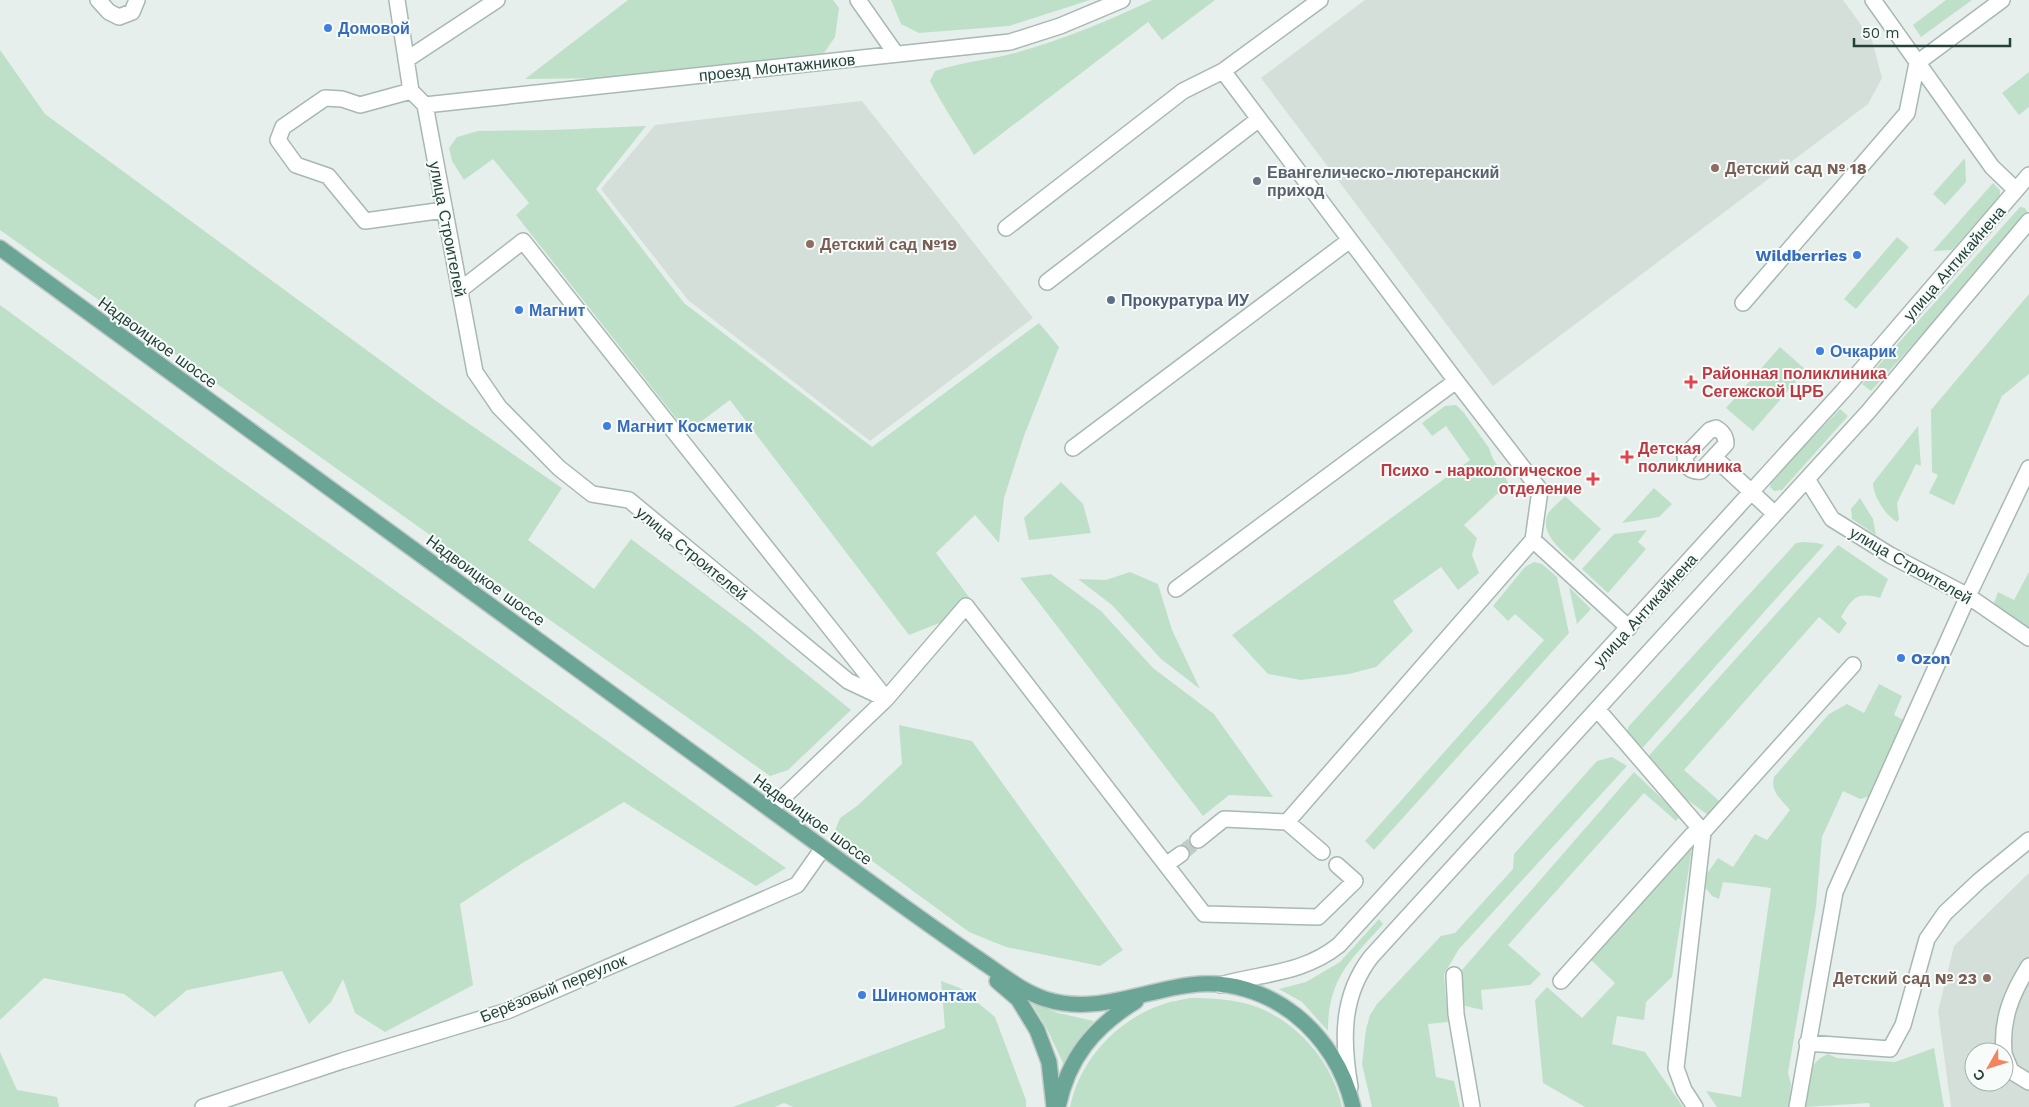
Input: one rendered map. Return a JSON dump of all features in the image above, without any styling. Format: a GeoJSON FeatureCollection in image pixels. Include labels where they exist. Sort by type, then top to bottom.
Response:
{"type":"FeatureCollection","features":[{"type":"Feature","properties":{"kind":"main road","name":"Надвоицкое шоссе"},"geometry":{"type":"LineString","coordinates":[[0,248],[950,940]]}},
{"type":"Feature","properties":{"kind":"main road"},"geometry":{"type":"LineString","coordinates":[[950,940],[1028,992],[1047,999],[1087,1005],[1114,1002],[1191,985],[1220,985],[1255,993],[1272,1000],[1302,1020],[1327,1046],[1337,1061],[1353,1107]]}},
{"type":"Feature","properties":{"kind":"main road"},"geometry":{"type":"LineString","coordinates":[[950,940],[1018,999],[1037,1030],[1049,1062],[1056,1107]]}},
{"type":"Feature","properties":{"kind":"main road"},"geometry":{"type":"LineString","coordinates":[[1056,1107],[1073,1063],[1090,1038],[1111,1017],[1136,1001],[1163,990]]}},
{"type":"Feature","properties":{"kind":"street"},"geometry":{"type":"LineString","coordinates":[[98,0],[108,12],[119,17],[132,12],[136,0]]}},
{"type":"Feature","properties":{"kind":"street"},"geometry":{"type":"LineString","coordinates":[[397,0],[411,91],[425,105]]}},
{"type":"Feature","properties":{"kind":"street"},"geometry":{"type":"LineString","coordinates":[[406,60],[497,0]]}},
{"type":"Feature","properties":{"kind":"street"},"geometry":{"type":"LineString","coordinates":[[858,0],[896,54]]}},
{"type":"Feature","properties":{"kind":"street","name":"проезд Монтажников"},"geometry":{"type":"LineString","coordinates":[[425,105],[1010,42],[1060,26],[1122,0]]}},
{"type":"Feature","properties":{"kind":"street"},"geometry":{"type":"LineString","coordinates":[[1006,228],[1183,91],[1224,71],[1320,0]]}},
{"type":"Feature","properties":{"kind":"street"},"geometry":{"type":"LineString","coordinates":[[1873,0],[1992,167],[2016,190]]}},
{"type":"Feature","properties":{"kind":"street"},"geometry":{"type":"LineString","coordinates":[[1743,303],[1907,112],[1917,63],[2002,0]]}},
{"type":"Feature","properties":{"kind":"street"},"geometry":{"type":"LineString","coordinates":[[1224,71],[1540,490],[1533,540],[1287,822]]}},
{"type":"Feature","properties":{"kind":"street"},"geometry":{"type":"LineString","coordinates":[[411,91],[360,105],[342,99],[325,98],[283,127],[278,140],[296,165],[328,176],[365,221],[444,210]]}},
{"type":"Feature","properties":{"kind":"street","name":"улица Строителей"},"geometry":{"type":"LineString","coordinates":[[425,105],[475,372],[499,407],[534,444],[592,494],[628,500],[848,681],[886,699]]}},
{"type":"Feature","properties":{"kind":"street"},"geometry":{"type":"LineString","coordinates":[[1047,282],[1259,119]]}},
{"type":"Feature","properties":{"kind":"street","name":"улица Антикайнена"},"geometry":{"type":"LineString","coordinates":[[1220,985],[1298,968],[1313,962],[1339,945],[1752,493],[1868,363],[2029,175]]}},
{"type":"Feature","properties":{"kind":"street","name":"улица Антикайнена"},"geometry":{"type":"LineString","coordinates":[[1353,1107],[1345,1062],[1345,1040],[1350,997],[1355,981],[1363,968],[1401,923],[1868,412],[2029,221]]}},
{"type":"Feature","properties":{"kind":"street"},"geometry":{"type":"LineString","coordinates":[[1073,448],[1350,240]]}},
{"type":"Feature","properties":{"kind":"street"},"geometry":{"type":"LineString","coordinates":[[460,290],[523,241],[886,699]]}},
{"type":"Feature","properties":{"kind":"street"},"geometry":{"type":"LineString","coordinates":[[1176,589],[1456,381]]}},
{"type":"Feature","properties":{"kind":"street"},"geometry":{"type":"LineString","coordinates":[[1714,457],[1775,514]]}},
{"type":"Feature","properties":{"kind":"street"},"geometry":{"type":"LineString","coordinates":[[1797,1107],[1835,892],[1968,596],[2029,468]]}},
{"type":"Feature","properties":{"kind":"street","name":"улица Строителей"},"geometry":{"type":"LineString","coordinates":[[1807,480],[1832,519],[1890,555],[1968,596],[2029,638]]}},
{"type":"Feature","properties":{"kind":"street"},"geometry":{"type":"LineString","coordinates":[[1533,540],[1629,628]]}},
{"type":"Feature","properties":{"kind":"street"},"geometry":{"type":"LineString","coordinates":[[771,809],[886,699],[966,606],[1204,914],[1318,917],[1355,881],[1337,865]]}},
{"type":"Feature","properties":{"kind":"street"},"geometry":{"type":"LineString","coordinates":[[1561,980],[1692,835],[1703,832],[1853,665]]}},
{"type":"Feature","properties":{"kind":"street"},"geometry":{"type":"LineString","coordinates":[[1597,709],[1703,832],[1676,1068],[1684,1090],[1695,1107]]}},
{"type":"Feature","properties":{"kind":"street"},"geometry":{"type":"LineString","coordinates":[[1198,840],[1224,819],[1287,822],[1322,852]]}},
{"type":"Feature","properties":{"kind":"street"},"geometry":{"type":"LineString","coordinates":[[1807,1043],[1890,1049],[1903,1025],[1927,939],[1945,913],[1979,880],[2029,840]]}},
{"type":"Feature","properties":{"kind":"street","name":"Берёзовый переулок"},"geometry":{"type":"LineString","coordinates":[[203,1107],[342,1061],[507,1011],[797,885],[823,848]]}},
{"type":"Feature","properties":{"kind":"street"},"geometry":{"type":"LineString","coordinates":[[1166,864],[1181,854]]}},
{"type":"Feature","properties":{"kind":"street"},"geometry":{"type":"LineString","coordinates":[[2003,1042],[2002,1035],[2006,1013],[2016,987],[2029,966]]}},
{"type":"Feature","properties":{"kind":"street"},"geometry":{"type":"LineString","coordinates":[[1454,975],[1456,1014],[1472,1107]]}},
{"type":"Feature","properties":{"kind":"street"},"geometry":{"type":"LineString","coordinates":[[2014,1073],[2029,1082]]}},
{"type":"Feature","properties":{"kind":"shaded area"},"geometry":{"type":"Polygon","coordinates":[[[1365,0],[1843,0],[1872,40],[1882,78],[1868,104],[1493,386],[1261,78],[1365,0]]]}},
{"type":"Feature","properties":{"kind":"shaded area","name":"Детский сад №19"},"geometry":{"type":"Polygon","coordinates":[[[862,101],[1033,318],[870,441],[688,300],[601,189],[655,125],[862,101]]]}},
{"type":"Feature","properties":{"kind":"shaded area","name":"Детский сад № 23"},"geometry":{"type":"Polygon","coordinates":[[[2029,873],[2029,1107],[1951,1107],[1938,1011],[1954,946],[2029,873]]]}},
{"type":"Feature","properties":{"kind":"green space"},"geometry":{"type":"Polygon","coordinates":[[[628,0],[833,0],[839,8],[835,37],[824,53],[610,78],[525,79],[628,0]]]}},
{"type":"Feature","properties":{"kind":"green space"},"geometry":{"type":"Polygon","coordinates":[[[891,0],[1090,0],[1009,26],[919,33],[901,24],[891,0]]]}},
{"type":"Feature","properties":{"kind":"green space"},"geometry":{"type":"Polygon","coordinates":[[[1152,0],[1215,0],[1162,40],[1148,22],[974,155],[930,81],[935,71],[1015,53],[1050,42],[1102,23],[1152,0]]]}},
{"type":"Feature","properties":{"kind":"green space"},"geometry":{"type":"Polygon","coordinates":[[[1946,0],[1972,0],[1921,37],[1913,25],[1946,0]]]}},
{"type":"Feature","properties":{"kind":"green space"},"geometry":{"type":"Polygon","coordinates":[[[0,50],[45,114],[436,401],[562,488],[528,540],[594,589],[631,539],[746,625],[851,710],[788,770],[770,776],[0,230],[0,50]]]}},
{"type":"Feature","properties":{"kind":"green space"},"geometry":{"type":"Polygon","coordinates":[[[2029,72],[2029,107],[2019,115],[2002,93],[2029,72]]]}},
{"type":"Feature","properties":{"kind":"green space"},"geometry":{"type":"Polygon","coordinates":[[[646,126],[596,189],[684,303],[872,447],[1039,323],[1059,347],[1024,436],[1004,498],[999,543],[975,515],[936,553],[969,597],[942,622],[909,635],[730,400],[687,432],[516,215],[529,203],[493,159],[464,180],[452,161],[449,148],[457,137],[478,131],[646,126]]]}},
{"type":"Feature","properties":{"kind":"green space"},"geometry":{"type":"Polygon","coordinates":[[[1965,158],[1966,182],[1945,205],[1933,194],[1965,158]]]}},
{"type":"Feature","properties":{"kind":"green space"},"geometry":{"type":"Polygon","coordinates":[[[1993,183],[2000,190],[2000,196],[1952,250],[1933,251],[1993,183]]]}},
{"type":"Feature","properties":{"kind":"green space"},"geometry":{"type":"Polygon","coordinates":[[[2020,207],[2025,208],[2028,213],[2027,219],[1871,391],[1862,384],[2020,207]]]}},
{"type":"Feature","properties":{"kind":"green space"},"geometry":{"type":"Polygon","coordinates":[[[1897,237],[1909,247],[1856,309],[1844,299],[1897,237]]]}},
{"type":"Feature","properties":{"kind":"green space"},"geometry":{"type":"Polygon","coordinates":[[[2029,294],[2029,374],[2002,396],[1954,505],[1929,493],[1938,475],[1932,472],[1931,410],[2029,294]]]}},
{"type":"Feature","properties":{"kind":"green space"},"geometry":{"type":"Polygon","coordinates":[[[0,305],[207,457],[786,868],[756,886],[624,802],[521,864],[460,904],[473,985],[385,1032],[355,1013],[343,979],[331,1002],[309,1024],[282,971],[187,990],[155,1017],[124,994],[44,978],[0,1020],[0,305]]]}},
{"type":"Feature","properties":{"kind":"green space"},"geometry":{"type":"Polygon","coordinates":[[[1780,347],[1806,370],[1753,431],[1726,408],[1780,347]]]}},
{"type":"Feature","properties":{"kind":"green space"},"geometry":{"type":"Polygon","coordinates":[[[1456,405],[1489,448],[1493,459],[1508,482],[1509,490],[1504,496],[1497,494],[1464,525],[1477,538],[1472,555],[1479,573],[1458,590],[1441,567],[1393,601],[1413,631],[1376,667],[1349,674],[1301,680],[1268,674],[1232,635],[1470,460],[1446,426],[1432,436],[1422,423],[1445,406],[1456,405]]]}},
{"type":"Feature","properties":{"kind":"green space"},"geometry":{"type":"Polygon","coordinates":[[[1840,409],[1848,416],[1782,490],[1774,491],[1770,487],[1771,481],[1840,409]]]}},
{"type":"Feature","properties":{"kind":"green space"},"geometry":{"type":"Polygon","coordinates":[[[1918,426],[1921,466],[1916,464],[1897,503],[1899,519],[1897,522],[1881,505],[1875,494],[1873,483],[1918,426]]]}},
{"type":"Feature","properties":{"kind":"green space"},"geometry":{"type":"Polygon","coordinates":[[[1061,482],[1083,504],[1091,533],[1029,540],[1024,518],[1061,482]]]}},
{"type":"Feature","properties":{"kind":"green space"},"geometry":{"type":"Polygon","coordinates":[[[1654,488],[1672,504],[1659,517],[1622,523],[1654,488]]]}},
{"type":"Feature","properties":{"kind":"green space"},"geometry":{"type":"Polygon","coordinates":[[[1565,496],[1601,529],[1573,561],[1553,540],[1546,528],[1548,514],[1565,496]]]}},
{"type":"Feature","properties":{"kind":"green space"},"geometry":{"type":"Polygon","coordinates":[[[1860,498],[1873,519],[1876,535],[1852,519],[1851,509],[1860,498]]]}},
{"type":"Feature","properties":{"kind":"green space"},"geometry":{"type":"Polygon","coordinates":[[[1647,530],[1638,542],[1646,549],[1608,593],[1582,569],[1614,534],[1647,530]]]}},
{"type":"Feature","properties":{"kind":"green space"},"geometry":{"type":"Polygon","coordinates":[[[1804,542],[1824,545],[1638,753],[1626,733],[1629,726],[1796,543],[1804,542]]]}},
{"type":"Feature","properties":{"kind":"green space"},"geometry":{"type":"Polygon","coordinates":[[[1838,545],[1888,579],[1880,598],[1861,596],[1856,598],[1841,617],[1847,623],[1839,634],[1819,617],[1684,770],[1724,805],[1708,815],[1682,796],[1645,760],[1838,545]]]}},
{"type":"Feature","properties":{"kind":"green space"},"geometry":{"type":"Polygon","coordinates":[[[1534,562],[1542,564],[1557,577],[1569,633],[1374,850],[1365,841],[1544,640],[1515,614],[1508,621],[1493,606],[1525,567],[1534,562]]]}},
{"type":"Feature","properties":{"kind":"green space"},"geometry":{"type":"Polygon","coordinates":[[[1130,572],[1158,584],[1172,630],[1200,689],[1161,659],[1112,605],[1078,579],[1106,580],[1130,572]]]}},
{"type":"Feature","properties":{"kind":"green space"},"geometry":{"type":"Polygon","coordinates":[[[2029,572],[2029,642],[1993,606],[1998,592],[2014,600],[2029,572]]]}},
{"type":"Feature","properties":{"kind":"green space"},"geometry":{"type":"Polygon","coordinates":[[[1051,574],[1101,611],[1153,668],[1214,714],[1273,797],[1229,795],[1203,816],[1020,578],[1051,574]]]}},
{"type":"Feature","properties":{"kind":"green space"},"geometry":{"type":"Polygon","coordinates":[[[1569,587],[1591,609],[1577,624],[1569,587]]]}},
{"type":"Feature","properties":{"kind":"green space"},"geometry":{"type":"Polygon","coordinates":[[[1879,684],[1902,696],[1894,715],[1911,724],[1870,796],[1860,799],[1843,791],[1822,837],[1816,907],[1788,1073],[1791,1084],[1789,1107],[1717,1107],[1706,1091],[1741,1097],[1771,888],[1723,882],[1719,899],[1712,896],[1701,882],[1718,858],[1733,867],[1755,834],[1767,840],[1790,810],[1775,791],[1774,777],[1829,714],[1847,704],[1864,713],[1879,684]]]}},
{"type":"Feature","properties":{"kind":"green space"},"geometry":{"type":"Polygon","coordinates":[[[899,725],[972,741],[1123,950],[1100,966],[1006,947],[969,932],[834,833],[840,818],[857,806],[902,764],[899,725]]]}},
{"type":"Feature","properties":{"kind":"green space"},"geometry":{"type":"Polygon","coordinates":[[[1612,757],[1627,766],[1459,949],[1444,974],[1448,1022],[1428,1024],[1436,1077],[1454,1081],[1460,1107],[1372,1107],[1362,1064],[1366,1029],[1370,1015],[1377,1004],[1441,936],[1455,933],[1513,869],[1514,854],[1597,761],[1612,757]]]}},
{"type":"Feature","properties":{"kind":"green space"},"geometry":{"type":"Polygon","coordinates":[[[1634,772],[1680,816],[1676,821],[1644,793],[1508,945],[1541,974],[1530,985],[1481,990],[1483,1010],[1461,1005],[1462,970],[1634,772]]]}},
{"type":"Feature","properties":{"kind":"green space"},"geometry":{"type":"Polygon","coordinates":[[[1692,848],[1672,977],[1646,1002],[1644,1020],[1617,1016],[1612,1044],[1645,1052],[1683,1107],[1585,1107],[1543,1083],[1535,1000],[1547,987],[1582,1018],[1615,983],[1590,959],[1692,848]]]}},
{"type":"Feature","properties":{"kind":"green space"},"geometry":{"type":"Polygon","coordinates":[[[1379,919],[1383,924],[1351,960],[1337,984],[1332,997],[1328,1031],[1302,1002],[1279,989],[1306,982],[1340,962],[1379,919]]]}},
{"type":"Feature","properties":{"kind":"green space"},"geometry":{"type":"Polygon","coordinates":[[[941,981],[960,988],[995,1017],[1026,1100],[1026,1107],[793,1107],[784,1103],[775,1107],[733,1107],[945,1028],[941,981]]]}},
{"type":"Feature","properties":{"kind":"green space"},"geometry":{"type":"Polygon","coordinates":[[[1190,998],[1244,1003],[1262,1009],[1278,1018],[1293,1029],[1319,1056],[1337,1089],[1342,1107],[1070,1107],[1082,1073],[1092,1057],[1117,1031],[1147,1011],[1167,1003],[1190,998]]]}},
{"type":"Feature","properties":{"kind":"green space"},"geometry":{"type":"Polygon","coordinates":[[[1031,1002],[1058,1013],[1094,1021],[1085,1031],[1064,1065],[1046,1027],[1031,1002]]]}},
{"type":"Feature","properties":{"kind":"green space"},"geometry":{"type":"Polygon","coordinates":[[[1934,1048],[1944,1107],[1870,1107],[1869,1103],[1805,1107],[1807,1083],[1811,1069],[1820,1058],[1828,1054],[1837,1058],[1895,1062],[1934,1048]]]}},
{"type":"Feature","properties":{"kind":"green space"},"geometry":{"type":"Polygon","coordinates":[[[0,1052],[17,1090],[57,1097],[59,1107],[0,1107],[0,1052]]]}},
{"type":"Feature","properties":{"kind":"tunnel"},"geometry":{"type":"LineString","coordinates":[[1181,854],[1198,840]]}},
{"type":"Feature","properties":{"kind":"place","name":"Домовой"},"geometry":{"type":"Point","coordinates":[328,28]}},
{"type":"Feature","properties":{"kind":"place","name":"Детский сад № 18"},"geometry":{"type":"Point","coordinates":[1715,168]}},
{"type":"Feature","properties":{"kind":"place","name":"Евангелическо-лютеранский приход"},"geometry":{"type":"Point","coordinates":[1257,181]}},
{"type":"Feature","properties":{"kind":"place","name":"Детский сад №19"},"geometry":{"type":"Point","coordinates":[810,244]}},
{"type":"Feature","properties":{"kind":"place","name":"Wildberries"},"geometry":{"type":"Point","coordinates":[1857,255]}},
{"type":"Feature","properties":{"kind":"place","name":"Прокуратура ИУ"},"geometry":{"type":"Point","coordinates":[1111,300]}},
{"type":"Feature","properties":{"kind":"place","name":"Магнит"},"geometry":{"type":"Point","coordinates":[519,310]}},
{"type":"Feature","properties":{"kind":"place","name":"Очкарик"},"geometry":{"type":"Point","coordinates":[1820,351]}},
{"type":"Feature","properties":{"kind":"place","name":"Районная поликлиника Сегежской ЦРБ"},"geometry":{"type":"Point","coordinates":[1691,382]}},
{"type":"Feature","properties":{"kind":"place","name":"Магнит Косметик"},"geometry":{"type":"Point","coordinates":[607,426]}},
{"type":"Feature","properties":{"kind":"place","name":"Детская поликлиника"},"geometry":{"type":"Point","coordinates":[1627,457]}},
{"type":"Feature","properties":{"kind":"place","name":"Психо - наркологическое отделение"},"geometry":{"type":"Point","coordinates":[1593,479]}},
{"type":"Feature","properties":{"kind":"place","name":"Ozon"},"geometry":{"type":"Point","coordinates":[1901,658]}},
{"type":"Feature","properties":{"kind":"place","name":"Детский сад № 23"},"geometry":{"type":"Point","coordinates":[1987,978]}},
{"type":"Feature","properties":{"kind":"place","name":"Шиномонтаж"},"geometry":{"type":"Point","coordinates":[862,995]}}]}
